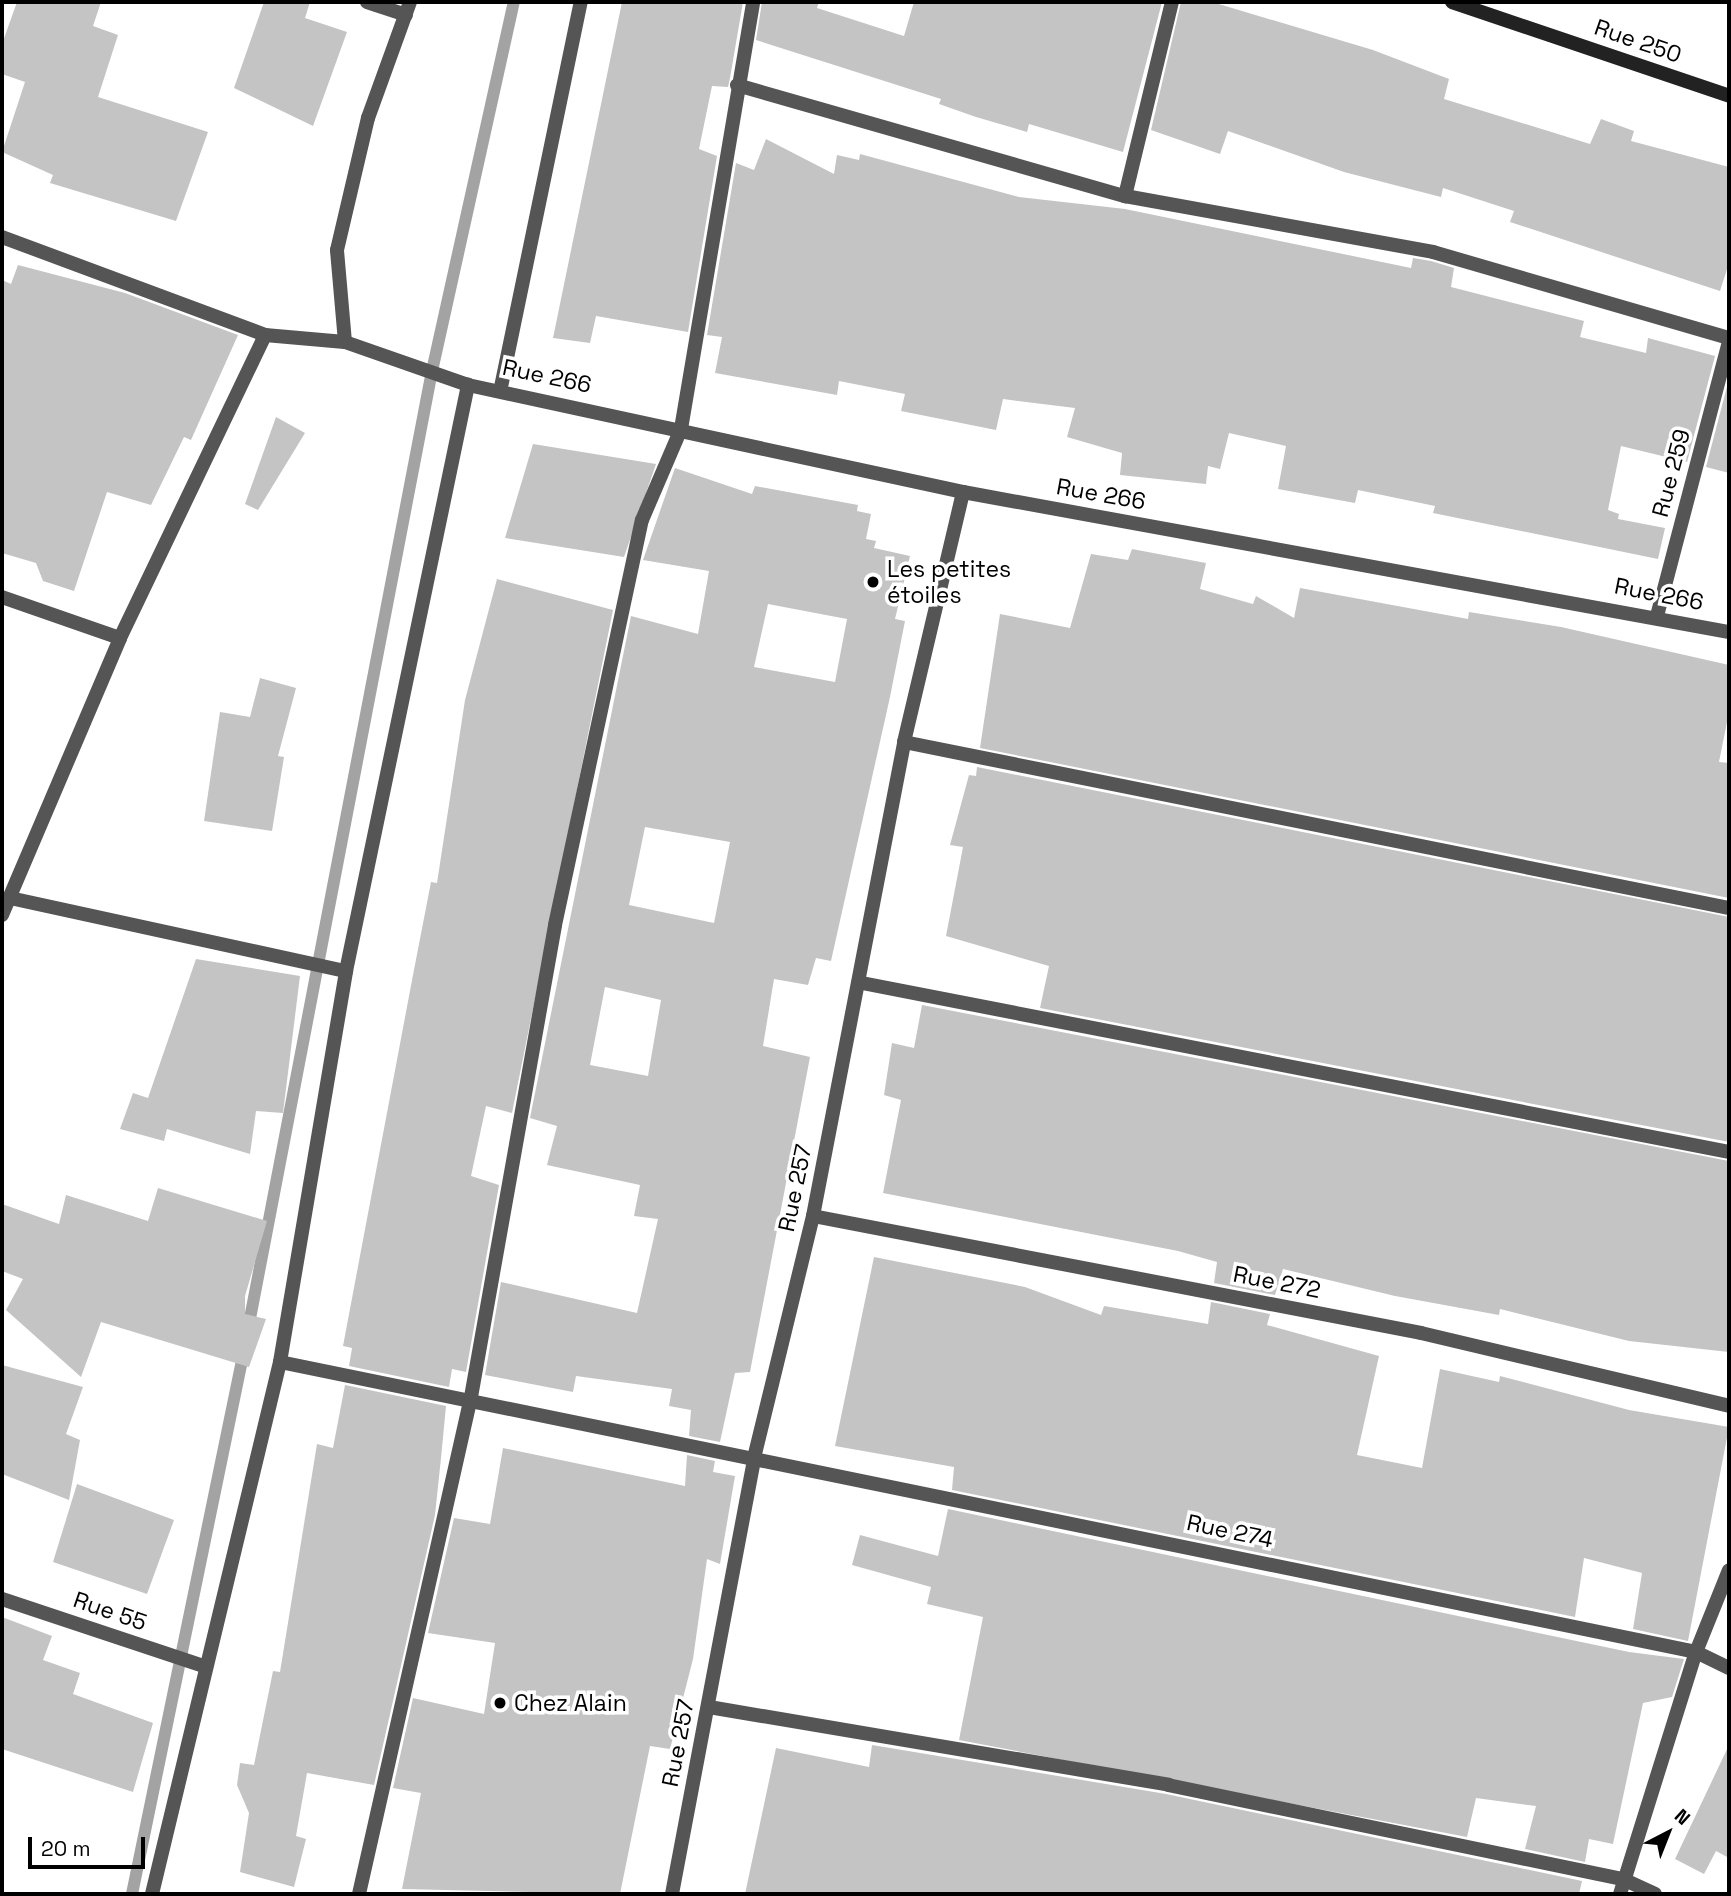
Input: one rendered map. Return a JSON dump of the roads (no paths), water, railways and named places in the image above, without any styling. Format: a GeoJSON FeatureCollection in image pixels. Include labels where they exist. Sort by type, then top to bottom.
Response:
{"type":"FeatureCollection","features":[{"type":"Feature","properties":{"kind":"street"},"geometry":{"type":"LineString","coordinates":[[345,342],[337,250],[368,118],[408,8],[367,2]]}},
{"type":"Feature","properties":{"kind":"street"},"geometry":{"type":"LineString","coordinates":[[501,387],[581,2]]}},
{"type":"Feature","properties":{"kind":"street"},"geometry":{"type":"LineString","coordinates":[[359,1894],[471,1397],[555,925],[639,533],[681,429],[753,2]]}},
{"type":"Feature","properties":{"kind":"street"},"geometry":{"type":"LineString","coordinates":[[1125,196],[1172,2]]}},
{"type":"Feature","properties":{"kind":"street","name":"Rue 250"},"geometry":{"type":"LineString","coordinates":[[1452,2],[1729,96]]}},
{"type":"Feature","properties":{"kind":"street"},"geometry":{"type":"LineString","coordinates":[[737,85],[1125,196],[1433,252],[1729,340]]}},
{"type":"Feature","properties":{"kind":"street","name":"Rue 266"},"geometry":{"type":"LineString","coordinates":[[2,237],[265,335],[345,342],[468,385],[501,387],[963,492],[1657,616],[1729,632]]}},
{"type":"Feature","properties":{"kind":"street"},"geometry":{"type":"LineString","coordinates":[[2,915],[120,638],[265,335]]}},
{"type":"Feature","properties":{"kind":"street","name":"Rue 259"},"geometry":{"type":"LineString","coordinates":[[1657,616],[1729,340]]}},
{"type":"Feature","properties":{"kind":"street"},"geometry":{"type":"LineString","coordinates":[[152,1894],[203,1666],[280,1362],[346,971],[468,385]]}},
{"type":"Feature","properties":{"kind":"street","name":"Rue 257"},"geometry":{"type":"LineString","coordinates":[[671,1894],[709,1707],[754,1458],[813,1216],[862,983],[904,742],[963,492]]}},
{"type":"Feature","properties":{"kind":"street"},"geometry":{"type":"LineString","coordinates":[[2,597],[120,638]]}},
{"type":"Feature","properties":{"kind":"street"},"geometry":{"type":"LineString","coordinates":[[904,742],[1729,908]]}},
{"type":"Feature","properties":{"kind":"street"},"geometry":{"type":"LineString","coordinates":[[10,898],[346,971]]}},
{"type":"Feature","properties":{"kind":"street"},"geometry":{"type":"LineString","coordinates":[[862,983],[1729,1152]]}},
{"type":"Feature","properties":{"kind":"street","name":"Rue 272"},"geometry":{"type":"LineString","coordinates":[[813,1216],[1421,1333],[1729,1406]]}},
{"type":"Feature","properties":{"kind":"street","name":"Rue 274"},"geometry":{"type":"LineString","coordinates":[[280,1362],[471,1397],[1696,1652],[1729,1668]]}},
{"type":"Feature","properties":{"kind":"street"},"geometry":{"type":"LineString","coordinates":[[1620,1894],[1696,1652],[1729,1570]]}},
{"type":"Feature","properties":{"kind":"street","name":"Rue 55"},"geometry":{"type":"LineString","coordinates":[[2,1599],[203,1666]]}},
{"type":"Feature","properties":{"kind":"street"},"geometry":{"type":"LineString","coordinates":[[709,1707],[1168,1785],[1625,1880],[1655,1894]]}},
{"type":"Feature","properties":{"kind":"waterway"},"geometry":{"type":"LineString","coordinates":[[248,1329],[432,371],[514,2]]}},
{"type":"Feature","properties":{"kind":"waterway"},"geometry":{"type":"LineString","coordinates":[[132,1894],[244,1351]]}},
{"type":"Feature","properties":{"kind":"place","name":"Les petites étoiles"},"geometry":{"type":"Point","coordinates":[873,582]}},
{"type":"Feature","properties":{"kind":"place","name":"Chez Alain"},"geometry":{"type":"Point","coordinates":[500,1703]}}]}
